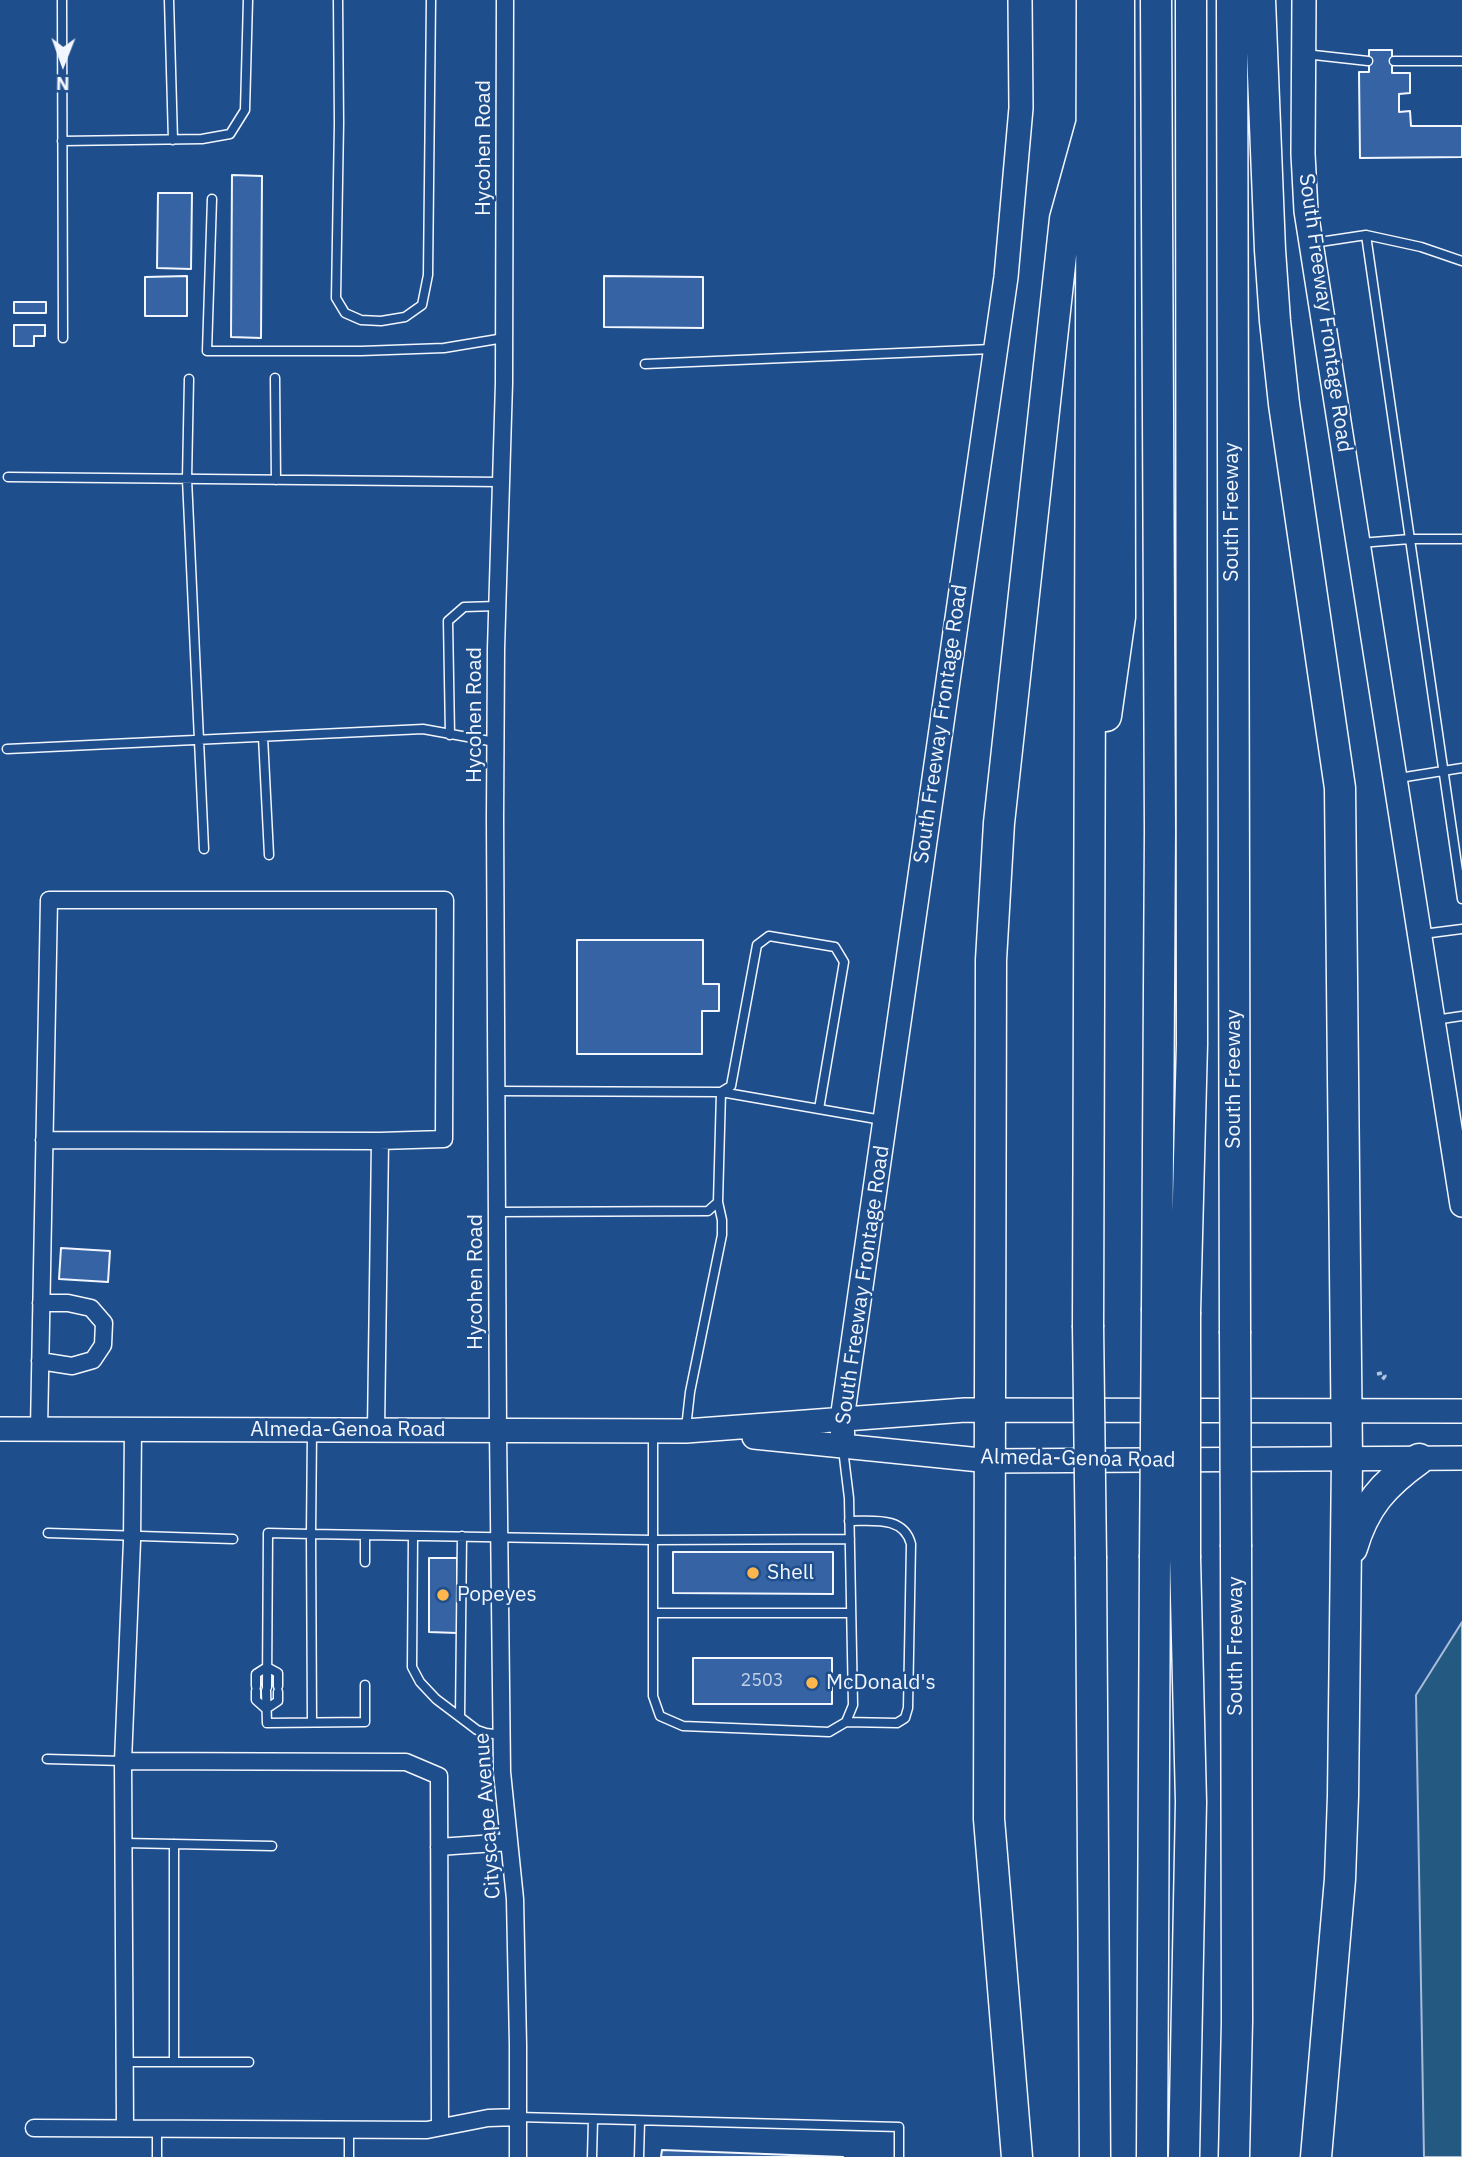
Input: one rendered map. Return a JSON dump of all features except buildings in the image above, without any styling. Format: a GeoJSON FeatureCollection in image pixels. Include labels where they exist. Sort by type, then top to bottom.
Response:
{"type":"FeatureCollection","features":[{"type":"Feature","properties":{"kind":"highway"},"geometry":{"type":"LineString","coordinates":[[1092,0],[1088,1325],[1095,2157]]}},
{"type":"Feature","properties":{"kind":"highway"},"geometry":{"type":"LineString","coordinates":[[1090,820],[1120,617],[1119,0]]}},
{"type":"Feature","properties":{"kind":"highway"},"geometry":{"type":"LineString","coordinates":[[1156,0],[1160,830],[1171,1310],[1185,1558],[1191,1802],[1184,2157]]}},
{"type":"Feature","properties":{"kind":"highway"},"geometry":{"type":"LineString","coordinates":[[1152,2157],[1155,1558],[1192,1044],[1191,0]]}},
{"type":"Feature","properties":{"kind":"highway","name":"South Freeway"},"geometry":{"type":"LineString","coordinates":[[1231,0],[1237,2021],[1234,2157]]}},
{"type":"Feature","properties":{"kind":"highway"},"geometry":{"type":"LineString","coordinates":[[1260,0],[1275,321],[1284,404],[1340,788],[1347,1460],[1343,1796],[1340,1879],[1316,2157]]}},
{"type":"Feature","properties":{"kind":"highway"},"geometry":{"type":"LineString","coordinates":[[1017,2157],[989,1819],[991,960],[999,823],[1065,219],[1093,118]]}},
{"type":"Feature","properties":{"kind":"highway"},"geometry":{"type":"LineString","coordinates":[[1191,551],[1234,930]]}},
{"type":"Feature","properties":{"kind":"highway"},"geometry":{"type":"LineString","coordinates":[[1345,1572],[1358,1527],[1376,1496],[1395,1476],[1419,1459]]}},
{"type":"Feature","properties":{"kind":"main road","name":"South Freeway Frontage Road"},"geometry":{"type":"LineString","coordinates":[[843,1446],[842,1419],[1006,276],[1021,108],[1020,0]]}},
{"type":"Feature","properties":{"kind":"main road","name":"South Freeway Frontage Road"},"geometry":{"type":"LineString","coordinates":[[1304,0],[1303,153],[1306,211],[1462,1205]]}},
{"type":"Feature","properties":{"kind":"main road","name":"Almeda-Genoa Road"},"geometry":{"type":"LineString","coordinates":[[0,1429],[691,1431],[990,1410],[1462,1411]]}},
{"type":"Feature","properties":{"kind":"main road","name":"Almeda-Genoa Road"},"geometry":{"type":"LineString","coordinates":[[691,1431],[990,1461],[1462,1458]]}},
{"type":"Feature","properties":{"kind":"street","name":"Hycohen Road"},"geometry":{"type":"LineString","coordinates":[[498,1431],[495,742],[504,338],[505,0]]}},
{"type":"Feature","properties":{"kind":"street"},"geometry":{"type":"LineString","coordinates":[[39,1429],[44,1140],[49,900],[445,900],[444,1139],[44,1140]]}},
{"type":"Feature","properties":{"kind":"street"},"geometry":{"type":"LineString","coordinates":[[376,1430],[380,1141]]}},
{"type":"Feature","properties":{"kind":"street"},"geometry":{"type":"LineString","coordinates":[[40,1361],[72,1366],[93,1360],[103,1345],[104,1323],[91,1308],[68,1303],[41,1303]]}},
{"type":"Feature","properties":{"kind":"street"},"geometry":{"type":"LineString","coordinates":[[125,2128],[123,1761],[132,1536],[133,1429]]}},
{"type":"Feature","properties":{"kind":"street","name":"Cityscape Avenue"},"geometry":{"type":"LineString","coordinates":[[498,1431],[502,1772],[515,1899],[518,2157]]}},
{"type":"Feature","properties":{"kind":"street"},"geometry":{"type":"LineString","coordinates":[[123,1761],[406,1762],[439,1776],[440,2127]]}},
{"type":"Feature","properties":{"kind":"street"},"geometry":{"type":"LineString","coordinates":[[439,1847],[509,1842]]}},
{"type":"Feature","properties":{"kind":"street"},"geometry":{"type":"LineString","coordinates":[[34,2128],[427,2130],[488,2118],[518,2117]]}},
{"type":"Feature","properties":{"kind":"lane"},"geometry":{"type":"LineString","coordinates":[[62,0],[63,338]]}},
{"type":"Feature","properties":{"kind":"lane"},"geometry":{"type":"LineString","coordinates":[[169,0],[173,139]]}},
{"type":"Feature","properties":{"kind":"lane"},"geometry":{"type":"LineString","coordinates":[[62,141],[202,139],[230,134],[245,110],[248,0]]}},
{"type":"Feature","properties":{"kind":"lane"},"geometry":{"type":"LineString","coordinates":[[338,0],[336,298],[345,313],[361,320],[381,321],[405,317],[422,304],[428,275],[431,0]]}},
{"type":"Feature","properties":{"kind":"lane"},"geometry":{"type":"LineString","coordinates":[[1305,54],[1368,61]]}},
{"type":"Feature","properties":{"kind":"lane"},"geometry":{"type":"LineString","coordinates":[[1394,61],[1462,61]]}},
{"type":"Feature","properties":{"kind":"lane"},"geometry":{"type":"LineString","coordinates":[[212,199],[207,351],[430,349],[504,338]]}},
{"type":"Feature","properties":{"kind":"lane"},"geometry":{"type":"LineString","coordinates":[[1366,235],[1462,899]]}},
{"type":"Feature","properties":{"kind":"lane"},"geometry":{"type":"LineString","coordinates":[[1312,244],[1366,235],[1421,247],[1462,261]]}},
{"type":"Feature","properties":{"kind":"lane"},"geometry":{"type":"LineString","coordinates":[[645,364],[995,349]]}},
{"type":"Feature","properties":{"kind":"lane"},"geometry":{"type":"LineString","coordinates":[[275,377],[275,480]]}},
{"type":"Feature","properties":{"kind":"lane"},"geometry":{"type":"LineString","coordinates":[[189,379],[187,480],[204,849]]}},
{"type":"Feature","properties":{"kind":"lane"},"geometry":{"type":"LineString","coordinates":[[8,477],[501,482]]}},
{"type":"Feature","properties":{"kind":"lane"},"geometry":{"type":"LineString","coordinates":[[1360,543],[1462,538]]}},
{"type":"Feature","properties":{"kind":"lane"},"geometry":{"type":"LineString","coordinates":[[450,735],[448,621],[464,607],[497,606]]}},
{"type":"Feature","properties":{"kind":"lane"},"geometry":{"type":"LineString","coordinates":[[7,749],[423,729],[495,742]]}},
{"type":"Feature","properties":{"kind":"lane"},"geometry":{"type":"LineString","coordinates":[[263,737],[269,855]]}},
{"type":"Feature","properties":{"kind":"lane"},"geometry":{"type":"LineString","coordinates":[[1396,778],[1462,768]]}},
{"type":"Feature","properties":{"kind":"lane"},"geometry":{"type":"LineString","coordinates":[[1419,935],[1462,929]]}},
{"type":"Feature","properties":{"kind":"lane"},"geometry":{"type":"LineString","coordinates":[[721,1092],[731,1086],[757,945],[769,936],[835,947],[845,962],[819,1109]]}},
{"type":"Feature","properties":{"kind":"lane"},"geometry":{"type":"LineString","coordinates":[[1432,1020],[1462,1016]]}},
{"type":"Feature","properties":{"kind":"lane"},"geometry":{"type":"LineString","coordinates":[[496,1091],[721,1092],[885,1121]]}},
{"type":"Feature","properties":{"kind":"lane"},"geometry":{"type":"LineString","coordinates":[[691,1431],[690,1392],[722,1235],[718,1202],[721,1092]]}},
{"type":"Feature","properties":{"kind":"lane"},"geometry":{"type":"LineString","coordinates":[[497,1212],[708,1211],[718,1202]]}},
{"type":"Feature","properties":{"kind":"lane"},"geometry":{"type":"LineString","coordinates":[[312,1430],[312,1722]]}},
{"type":"Feature","properties":{"kind":"lane"},"geometry":{"type":"LineString","coordinates":[[653,1431],[653,1696],[660,1716],[683,1726],[829,1732],[846,1722],[897,1723],[905,1717],[908,1708],[911,1544],[908,1534],[900,1526],[888,1522],[849,1521]]}},
{"type":"Feature","properties":{"kind":"lane"},"geometry":{"type":"LineString","coordinates":[[843,1446],[849,1498],[853,1705],[846,1722]]}},
{"type":"Feature","properties":{"kind":"lane"},"geometry":{"type":"LineString","coordinates":[[48,1533],[233,1539]]}},
{"type":"Feature","properties":{"kind":"lane"},"geometry":{"type":"LineString","coordinates":[[365,1685],[365,1722],[267,1723],[268,1533],[500,1538],[850,1539]]}},
{"type":"Feature","properties":{"kind":"lane"},"geometry":{"type":"LineString","coordinates":[[365,1535],[365,1562]]}},
{"type":"Feature","properties":{"kind":"lane"},"geometry":{"type":"LineString","coordinates":[[413,1536],[412,1667],[420,1682],[436,1699],[477,1730],[502,1735]]}},
{"type":"Feature","properties":{"kind":"lane"},"geometry":{"type":"LineString","coordinates":[[460,1717],[462,1536]]}},
{"type":"Feature","properties":{"kind":"lane"},"geometry":{"type":"LineString","coordinates":[[653,1613],[851,1613]]}},
{"type":"Feature","properties":{"kind":"lane"},"geometry":{"type":"LineString","coordinates":[[266,1709],[256,1700],[256,1674],[267,1667]]}},
{"type":"Feature","properties":{"kind":"lane"},"geometry":{"type":"LineString","coordinates":[[266,1709],[278,1701],[278,1674],[267,1667]]}},
{"type":"Feature","properties":{"kind":"lane"},"geometry":{"type":"LineString","coordinates":[[47,1759],[123,1761]]}},
{"type":"Feature","properties":{"kind":"lane"},"geometry":{"type":"LineString","coordinates":[[124,1843],[272,1846]]}},
{"type":"Feature","properties":{"kind":"lane"},"geometry":{"type":"LineString","coordinates":[[174,1844],[174,2062]]}},
{"type":"Feature","properties":{"kind":"lane"},"geometry":{"type":"LineString","coordinates":[[125,2062],[249,2062]]}},
{"type":"Feature","properties":{"kind":"lane"},"geometry":{"type":"LineString","coordinates":[[518,2117],[899,2127],[899,2157]]}},
{"type":"Feature","properties":{"kind":"lane"},"geometry":{"type":"LineString","coordinates":[[592,2157],[593,2120]]}},
{"type":"Feature","properties":{"kind":"lane"},"geometry":{"type":"LineString","coordinates":[[639,2157],[640,2121]]}},
{"type":"Feature","properties":{"kind":"lane"},"geometry":{"type":"LineString","coordinates":[[157,2128],[157,2157]]}},
{"type":"Feature","properties":{"kind":"lane"},"geometry":{"type":"LineString","coordinates":[[349,2129],[349,2157]]}},
{"type":"Feature","properties":{"kind":"path"},"geometry":{"type":"LineString","coordinates":[[1377,1374],[1382,1373],[1385,1376],[1382,1380]]}},
{"type":"Feature","properties":{"kind":"shaded area"},"geometry":{"type":"Polygon","coordinates":[[[1462,1622],[1462,2157],[1424,2157],[1416,1695],[1462,1622]]]}},
{"type":"Feature","properties":{"kind":"place","name":"Shell"},"geometry":{"type":"Point","coordinates":[753,1573]}},
{"type":"Feature","properties":{"kind":"place","name":"Popeyes"},"geometry":{"type":"Point","coordinates":[443,1595]}},
{"type":"Feature","properties":{"kind":"place","name":"McDonald's"},"geometry":{"type":"Point","coordinates":[812,1683]}}]}
